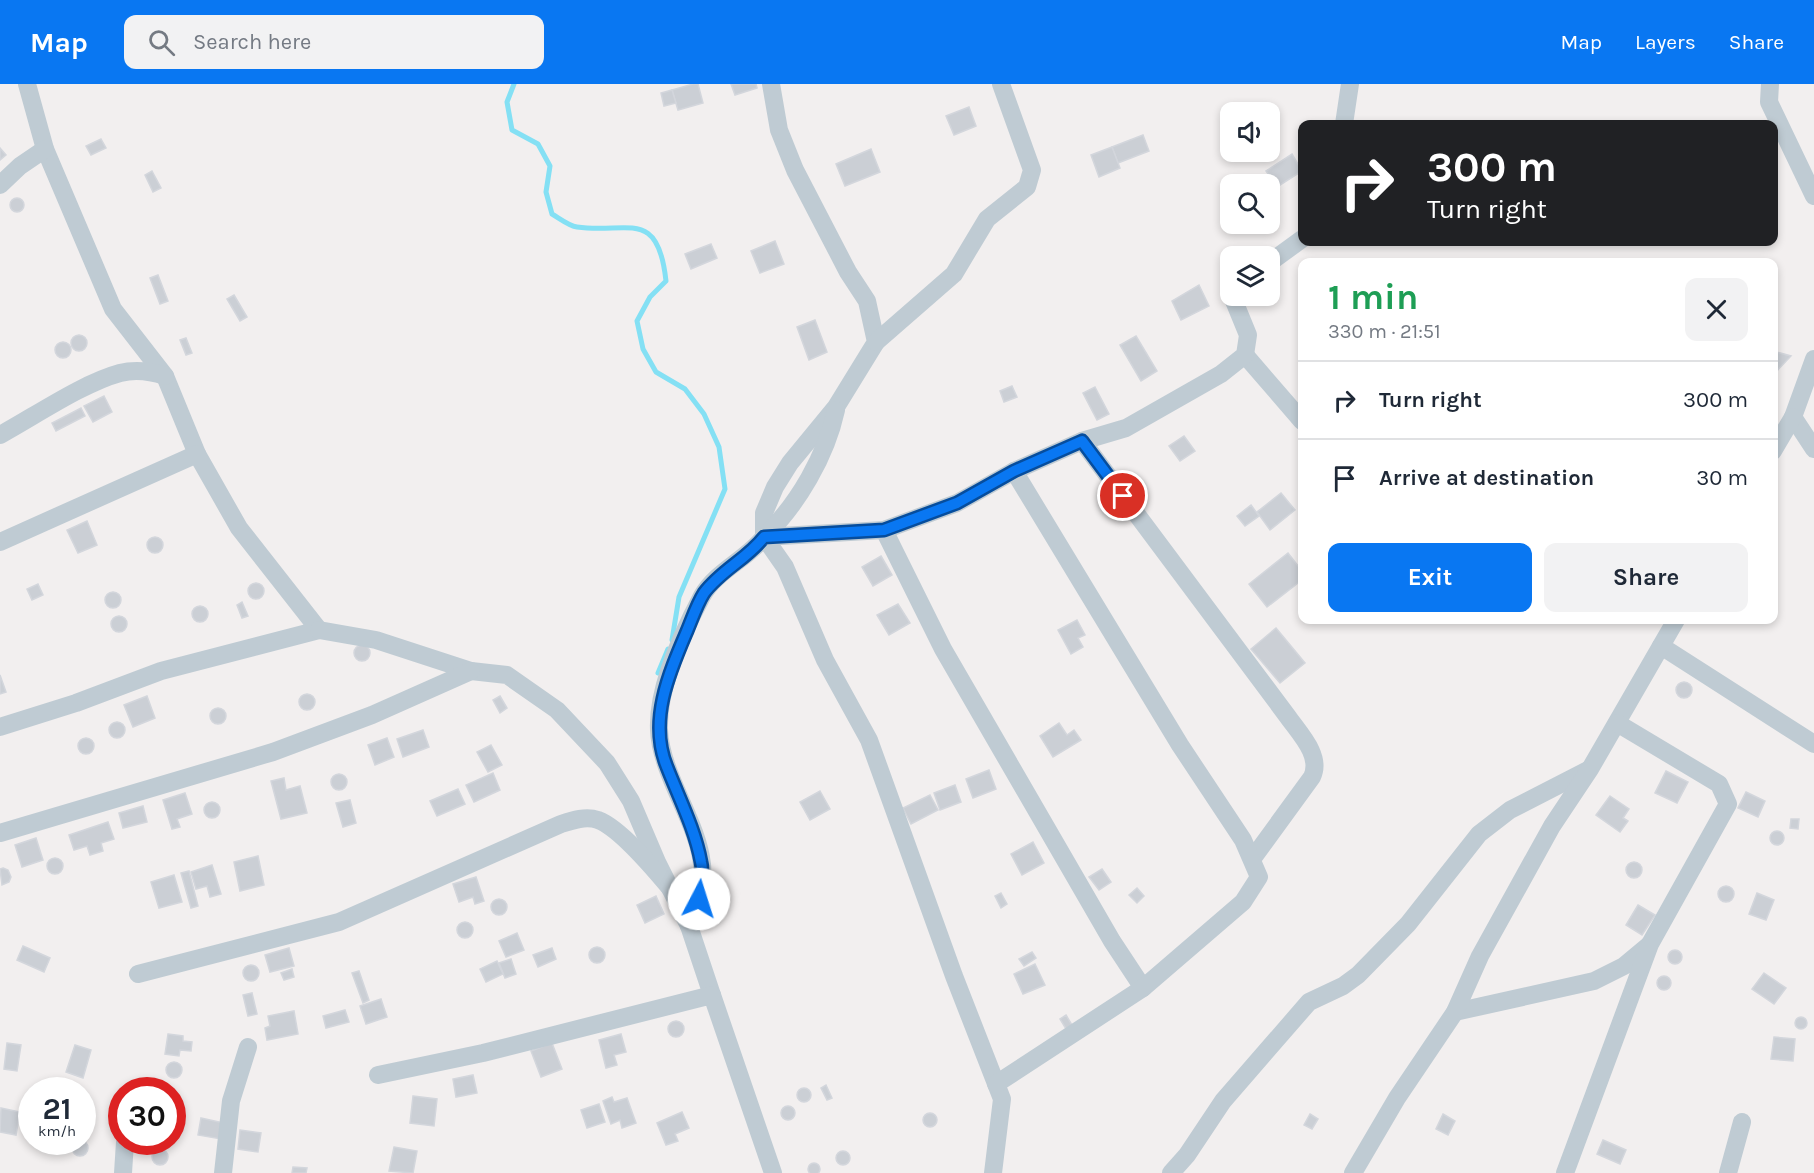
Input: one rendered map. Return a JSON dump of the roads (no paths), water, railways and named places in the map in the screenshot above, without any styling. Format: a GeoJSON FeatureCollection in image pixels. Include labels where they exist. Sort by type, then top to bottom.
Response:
{"type":"FeatureCollection","features":[{"type":"Feature","properties":{"kind":"street"},"geometry":{"type":"LineString","coordinates":[[27,84],[45,149],[113,309],[165,376],[197,454],[239,528],[319,630]]}},
{"type":"Feature","properties":{"kind":"street"},"geometry":{"type":"LineString","coordinates":[[771,84],[779,130],[795,170],[848,272],[867,301],[876,342]]}},
{"type":"Feature","properties":{"kind":"street"},"geometry":{"type":"LineString","coordinates":[[993,1173],[1002,1099],[954,976],[869,740],[825,660],[785,567],[764,537],[764,513],[775,487],[790,464],[836,407],[876,342],[954,274],[987,219],[1006,207],[1027,187],[1032,170],[1001,84]]}},
{"type":"Feature","properties":{"kind":"street"},"geometry":{"type":"LineString","coordinates":[[1345,120],[1350,84]]}},
{"type":"Feature","properties":{"kind":"street"},"geometry":{"type":"LineString","coordinates":[[1770,84],[1769,102],[1778,120]]}},
{"type":"Feature","properties":{"kind":"street"},"geometry":{"type":"LineString","coordinates":[[1778,121],[1814,196]]}},
{"type":"Feature","properties":{"kind":"street"},"geometry":{"type":"LineString","coordinates":[[0,185],[20,166],[45,149]]}},
{"type":"Feature","properties":{"kind":"street"},"geometry":{"type":"LineString","coordinates":[[1280,255],[1298,242]]}},
{"type":"Feature","properties":{"kind":"street"},"geometry":{"type":"LineString","coordinates":[[689,926],[699,899],[702,864],[681,801],[665,764],[659,730],[661,705],[672,667],[703,594],[724,572],[752,552],[764,537],[884,530],[957,503],[1014,471],[1082,441],[1126,428],[1221,374],[1245,355],[1248,335],[1236,306]]}},
{"type":"Feature","properties":{"kind":"street"},"geometry":{"type":"LineString","coordinates":[[1245,355],[1298,416]]}},
{"type":"Feature","properties":{"kind":"street"},"geometry":{"type":"LineString","coordinates":[[1778,443],[1793,417],[1814,359]]}},
{"type":"Feature","properties":{"kind":"street"},"geometry":{"type":"LineString","coordinates":[[0,435],[99,381],[121,373],[146,370],[165,376]]}},
{"type":"Feature","properties":{"kind":"street"},"geometry":{"type":"LineString","coordinates":[[1793,417],[1814,449]]}},
{"type":"Feature","properties":{"kind":"street"},"geometry":{"type":"LineString","coordinates":[[1082,441],[1288,717],[1316,759],[1317,768],[1312,777],[1253,858]]}},
{"type":"Feature","properties":{"kind":"street"},"geometry":{"type":"LineString","coordinates":[[0,542],[197,454]]}},
{"type":"Feature","properties":{"kind":"street"},"geometry":{"type":"LineString","coordinates":[[996,1084],[1143,988],[1243,902],[1259,877],[1253,858],[1180,745],[1014,471]]}},
{"type":"Feature","properties":{"kind":"street"},"geometry":{"type":"LineString","coordinates":[[884,530],[943,648],[1112,941],[1143,988]]}},
{"type":"Feature","properties":{"kind":"street"},"geometry":{"type":"LineString","coordinates":[[1353,1173],[1397,1098],[1455,1012],[1480,956],[1541,846],[1590,769],[1674,624]]}},
{"type":"Feature","properties":{"kind":"street"},"geometry":{"type":"LineString","coordinates":[[0,727],[76,703],[161,671],[319,630],[376,640],[471,671],[507,675],[557,710],[607,763],[631,801],[689,926],[773,1173]]}},
{"type":"Feature","properties":{"kind":"street"},"geometry":{"type":"LineString","coordinates":[[1661,646],[1814,744]]}},
{"type":"Feature","properties":{"kind":"street"},"geometry":{"type":"LineString","coordinates":[[0,833],[273,752],[372,715],[471,671]]}},
{"type":"Feature","properties":{"kind":"street"},"geometry":{"type":"LineString","coordinates":[[1565,1173],[1650,944],[1728,804],[1719,784],[1617,723]]}},
{"type":"Feature","properties":{"kind":"street"},"geometry":{"type":"LineString","coordinates":[[1171,1173],[1187,1155],[1223,1101],[1309,1002],[1343,986],[1358,975],[1408,924],[1479,834],[1510,810],[1590,769]]}},
{"type":"Feature","properties":{"kind":"street"},"geometry":{"type":"LineString","coordinates":[[138,974],[339,922],[561,824],[582,818],[599,820],[621,837],[670,888]]}},
{"type":"Feature","properties":{"kind":"street"},"geometry":{"type":"LineString","coordinates":[[1455,1012],[1594,981],[1624,966],[1650,944]]}},
{"type":"Feature","properties":{"kind":"street"},"geometry":{"type":"LineString","coordinates":[[378,1075],[483,1053],[712,995]]}},
{"type":"Feature","properties":{"kind":"street"},"geometry":{"type":"LineString","coordinates":[[223,1173],[231,1101],[248,1047]]}},
{"type":"Feature","properties":{"kind":"street"},"geometry":{"type":"LineString","coordinates":[[1728,1173],[1742,1122]]}},
{"type":"Feature","properties":{"kind":"street"},"geometry":{"type":"LineString","coordinates":[[123,1173],[124,1155]]}},
{"type":"Feature","properties":{"kind":"waterway"},"geometry":{"type":"LineString","coordinates":[[514,84],[507,102],[512,130],[538,144],[550,166],[546,192],[552,214],[567,224],[577,227],[638,229],[648,233],[656,242],[662,258],[666,281],[650,297],[637,321],[643,349],[656,372],[685,389],[704,414],[719,447],[725,489],[679,597],[672,640]]}},
{"type":"Feature","properties":{"kind":"waterway"},"geometry":{"type":"LineString","coordinates":[[658,673],[668,649]]}}]}
